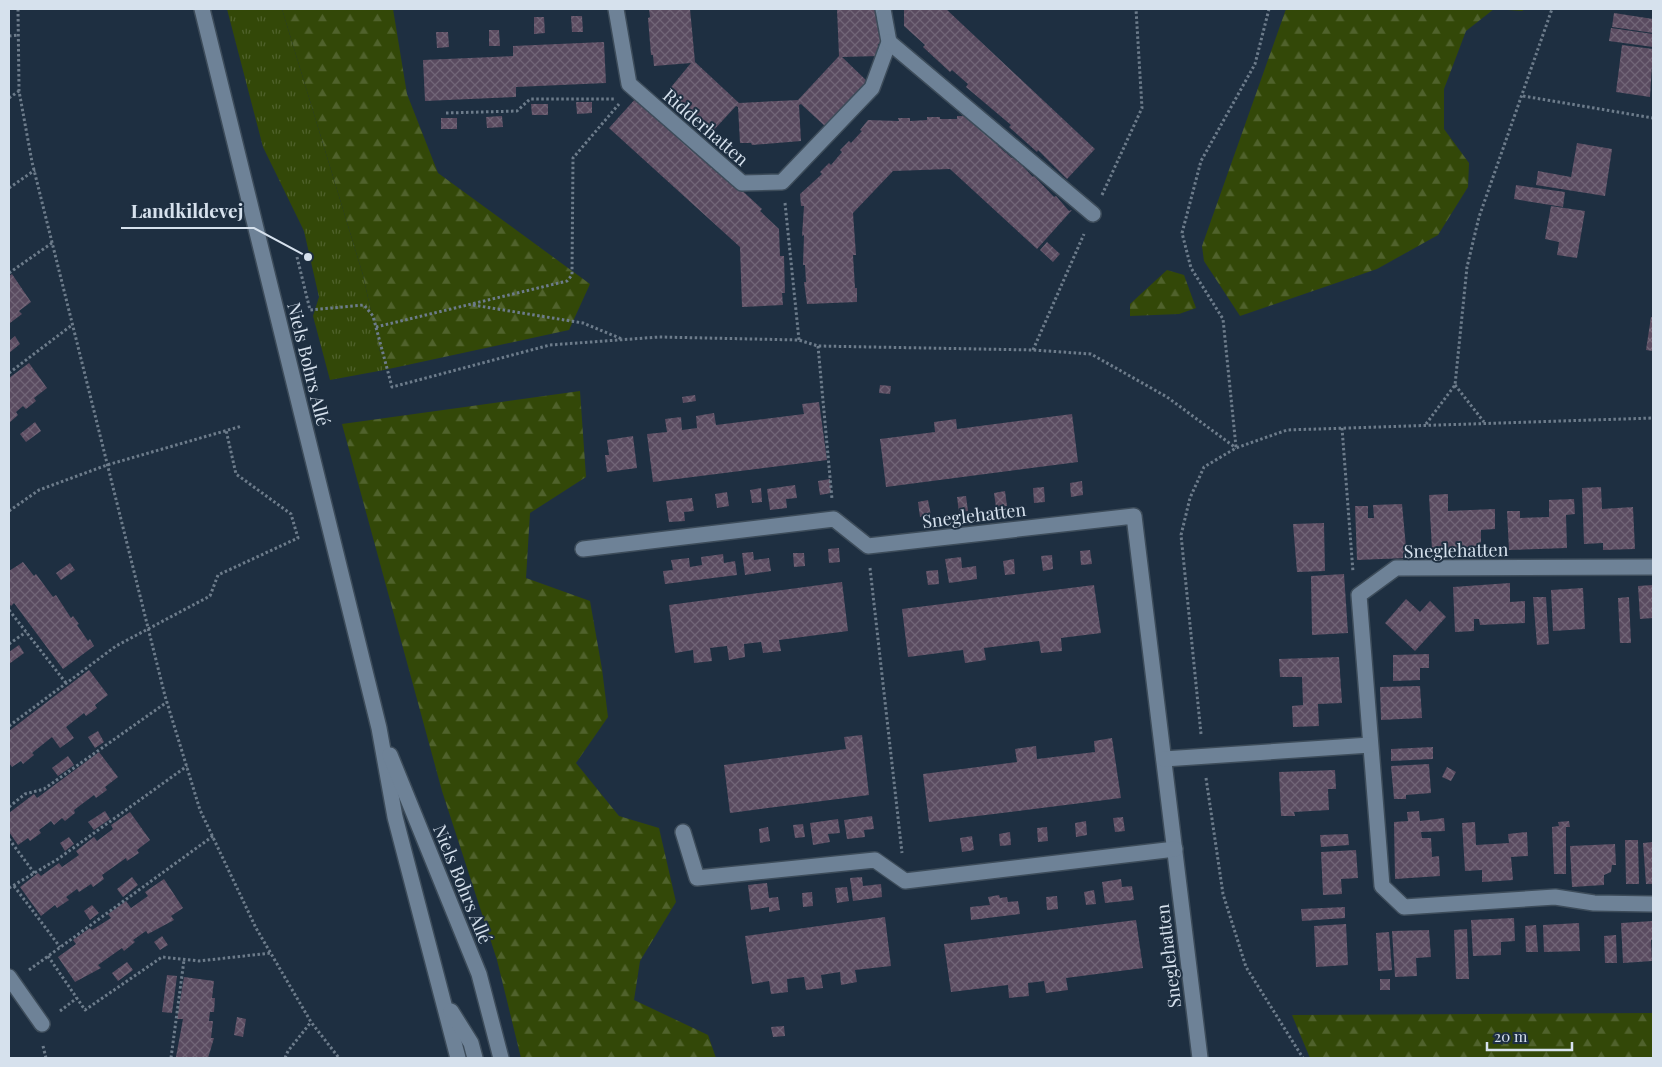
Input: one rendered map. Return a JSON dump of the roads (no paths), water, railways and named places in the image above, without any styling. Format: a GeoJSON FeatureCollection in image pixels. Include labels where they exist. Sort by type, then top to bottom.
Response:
{"type":"FeatureCollection","features":[{"type":"Feature","properties":{"kind":"street","name":"Niels Bohrs Allé"},"geometry":{"type":"LineString","coordinates":[[202,9],[379,728],[396,816],[458,1058]]}},
{"type":"Feature","properties":{"kind":"street","name":"Ridderhatten"},"geometry":{"type":"LineString","coordinates":[[616,9],[629,84],[742,183],[782,182],[872,88],[889,42]]}},
{"type":"Feature","properties":{"kind":"street"},"geometry":{"type":"LineString","coordinates":[[883,9],[889,42],[1093,214]]}},
{"type":"Feature","properties":{"kind":"street","name":"Sneglehatten"},"geometry":{"type":"LineString","coordinates":[[583,550],[834,519],[868,546],[1134,516],[1200,1058]]}},
{"type":"Feature","properties":{"kind":"street","name":"Sneglehatten"},"geometry":{"type":"LineString","coordinates":[[1370,745],[1359,595],[1396,568],[1653,567]]}},
{"type":"Feature","properties":{"kind":"street","name":"Niels Bohrs Allé"},"geometry":{"type":"LineString","coordinates":[[379,728],[439,871],[479,974],[501,1058]]}},
{"type":"Feature","properties":{"kind":"street"},"geometry":{"type":"LineString","coordinates":[[1164,759],[1370,745],[1382,886],[1404,907],[1555,897],[1594,903],[1653,904]]}},
{"type":"Feature","properties":{"kind":"street"},"geometry":{"type":"LineString","coordinates":[[683,832],[697,878],[875,860],[905,881],[1174,849]]}},
{"type":"Feature","properties":{"kind":"street"},"geometry":{"type":"LineString","coordinates":[[11,980],[42,1024]]}},
{"type":"Feature","properties":{"kind":"street"},"geometry":{"type":"LineString","coordinates":[[443,999],[471,1043],[475,1058]]}},
{"type":"Feature","properties":{"kind":"place","name":"Landkildevej"},"geometry":{"type":"Point","coordinates":[308,257]}}]}
